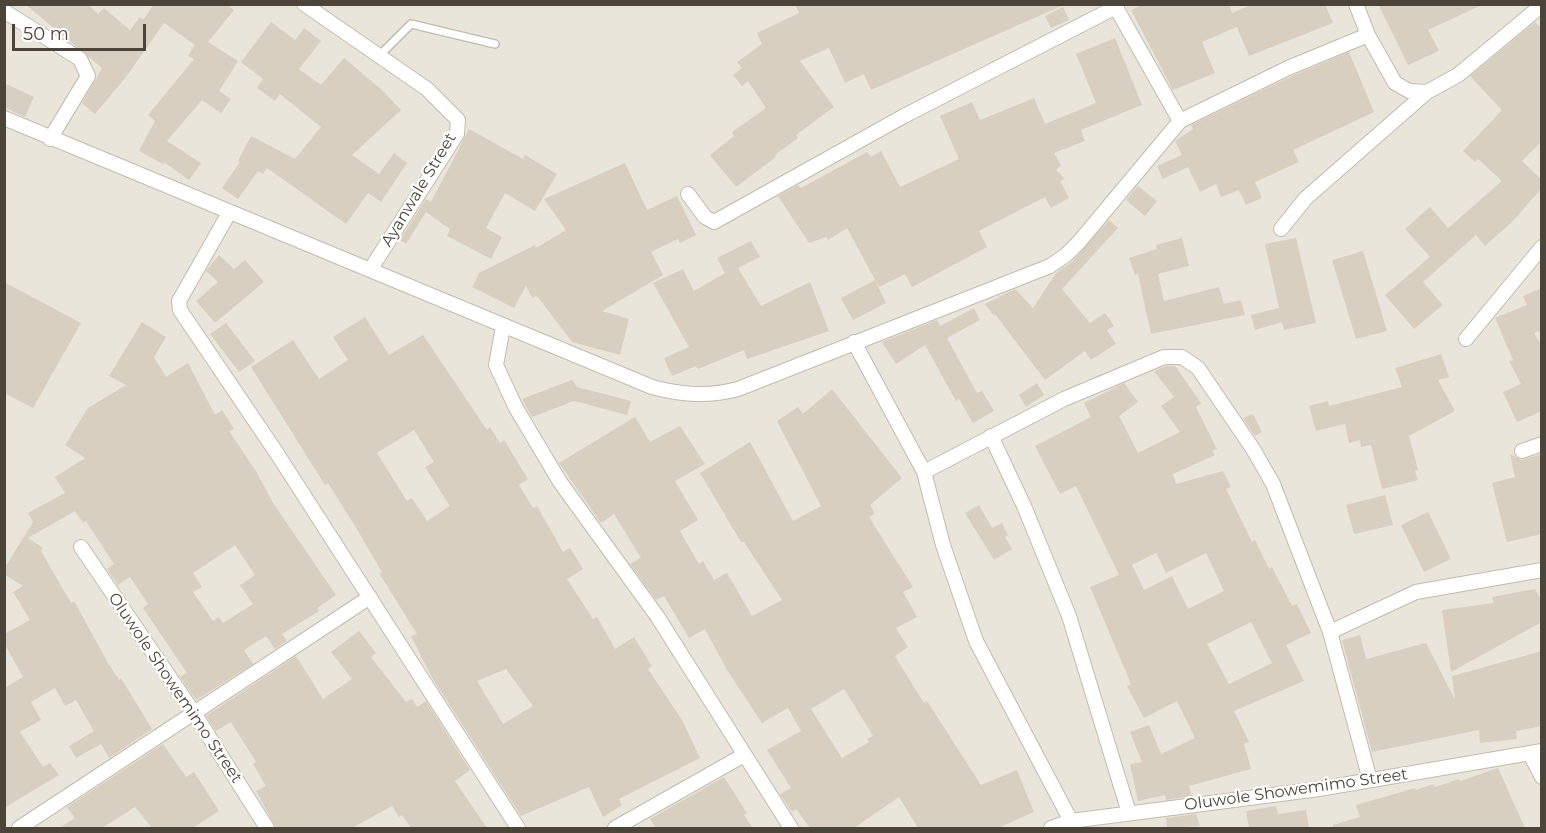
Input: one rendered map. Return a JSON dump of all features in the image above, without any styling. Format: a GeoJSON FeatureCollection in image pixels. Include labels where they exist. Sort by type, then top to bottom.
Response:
{"type":"FeatureCollection","features":[{"type":"Feature","properties":{"kind":"street","name":"Ayanwale Street"},"geometry":{"type":"LineString","coordinates":[[304,4],[427,89],[458,120],[457,134],[370,270]]}},
{"type":"Feature","properties":{"kind":"street"},"geometry":{"type":"LineString","coordinates":[[1356,4],[1368,35],[1395,83],[1409,91],[1427,92]]}},
{"type":"Feature","properties":{"kind":"street"},"geometry":{"type":"LineString","coordinates":[[1281,230],[1306,198],[1427,92],[1458,75],[1542,5]]}},
{"type":"Feature","properties":{"kind":"street"},"geometry":{"type":"LineString","coordinates":[[688,194],[705,217],[714,222],[904,116],[1115,6],[1180,121]]}},
{"type":"Feature","properties":{"kind":"street"},"geometry":{"type":"LineString","coordinates":[[4,11],[80,60],[86,68],[88,76],[50,139]]}},
{"type":"Feature","properties":{"kind":"street"},"geometry":{"type":"LineString","coordinates":[[4,118],[652,387],[700,395],[738,389],[854,342],[1029,276],[1066,255],[1180,121],[1288,68],[1368,35]]}},
{"type":"Feature","properties":{"kind":"street"},"geometry":{"type":"LineString","coordinates":[[229,213],[179,301],[180,310],[370,597],[518,828]]}},
{"type":"Feature","properties":{"kind":"street"},"geometry":{"type":"LineString","coordinates":[[1466,339],[1542,247]]}},
{"type":"Feature","properties":{"kind":"street"},"geometry":{"type":"LineString","coordinates":[[503,327],[496,365],[516,408],[560,482],[657,616],[791,828]]}},
{"type":"Feature","properties":{"kind":"street"},"geometry":{"type":"LineString","coordinates":[[854,342],[924,472],[943,545],[976,641],[1062,825]]}},
{"type":"Feature","properties":{"kind":"street"},"geometry":{"type":"LineString","coordinates":[[924,472],[1064,399],[1164,357],[1182,357],[1198,368],[1253,449],[1273,484],[1330,632],[1370,780]]}},
{"type":"Feature","properties":{"kind":"street"},"geometry":{"type":"LineString","coordinates":[[992,436],[1024,506],[1069,616],[1129,813]]}},
{"type":"Feature","properties":{"kind":"street"},"geometry":{"type":"LineString","coordinates":[[1522,451],[1542,444]]}},
{"type":"Feature","properties":{"kind":"street","name":"Oluwole Showemimo Street"},"geometry":{"type":"LineString","coordinates":[[81,548],[194,713],[267,828]]}},
{"type":"Feature","properties":{"kind":"street"},"geometry":{"type":"LineString","coordinates":[[1330,632],[1416,592],[1542,570]]}},
{"type":"Feature","properties":{"kind":"street"},"geometry":{"type":"LineString","coordinates":[[19,828],[370,597]]}},
{"type":"Feature","properties":{"kind":"street"},"geometry":{"type":"LineString","coordinates":[[1536,752],[1542,777]]}},
{"type":"Feature","properties":{"kind":"street","name":"Oluwole Showemimo Street"},"geometry":{"type":"LineString","coordinates":[[1062,825],[1129,813],[1370,780],[1536,752]]}},
{"type":"Feature","properties":{"kind":"street"},"geometry":{"type":"LineString","coordinates":[[615,828],[744,755]]}},
{"type":"Feature","properties":{"kind":"lane"},"geometry":{"type":"LineString","coordinates":[[379,56],[411,24],[495,44]]}},
{"type":"Feature","properties":{"kind":"shaded area"},"geometry":{"type":"Polygon","coordinates":[[[5,5],[1541,5],[1541,828],[5,828],[5,5]]]}},
{"type":"Feature","properties":{"kind":"building"},"geometry":{"type":"Polygon","coordinates":[[[25,4],[88,4],[98,14],[104,8],[130,30],[140,17],[143,20],[154,4],[226,4],[234,10],[208,42],[238,61],[219,91],[231,99],[221,113],[202,100],[167,141],[201,163],[189,180],[164,162],[163,164],[139,151],[155,121],[148,115],[194,59],[188,56],[195,45],[164,23],[126,77],[95,114],[82,103],[102,68],[25,4]]]}},
{"type":"Feature","properties":{"kind":"building"},"geometry":{"type":"Polygon","coordinates":[[[795,4],[1066,4],[871,90],[864,74],[845,83],[829,48],[800,61],[834,107],[796,135],[798,138],[736,187],[710,155],[734,136],[732,132],[766,108],[748,81],[742,86],[733,75],[742,68],[737,62],[762,44],[757,33],[799,13],[795,4]]]}},
{"type":"Feature","properties":{"kind":"building"},"geometry":{"type":"Polygon","coordinates":[[[1145,4],[1229,4],[1232,13],[1253,4],[1325,4],[1333,23],[1249,56],[1237,27],[1202,42],[1215,73],[1173,90],[1131,10],[1145,4]]]}},
{"type":"Feature","properties":{"kind":"building"},"geometry":{"type":"Polygon","coordinates":[[[1378,4],[1484,4],[1428,30],[1439,51],[1408,65],[1378,4]]]}},
{"type":"Feature","properties":{"kind":"building"},"geometry":{"type":"Polygon","coordinates":[[[1063,7],[1069,20],[1051,28],[1045,16],[1063,7]]]}},
{"type":"Feature","properties":{"kind":"building"},"geometry":{"type":"Polygon","coordinates":[[[271,22],[295,40],[304,28],[321,41],[299,69],[321,85],[344,58],[382,90],[401,110],[352,155],[379,174],[394,153],[407,163],[381,202],[368,193],[346,224],[267,168],[263,174],[258,171],[238,199],[222,188],[240,162],[238,161],[251,136],[295,159],[321,127],[280,94],[275,101],[257,88],[263,79],[241,62],[271,22]]]}},
{"type":"Feature","properties":{"kind":"building"},"geometry":{"type":"Polygon","coordinates":[[[1535,22],[1542,29],[1542,141],[1522,161],[1542,180],[1542,188],[1512,222],[1485,246],[1476,235],[1423,282],[1443,305],[1414,329],[1385,295],[1430,257],[1405,229],[1430,207],[1448,228],[1502,181],[1478,159],[1475,162],[1463,151],[1502,110],[1470,76],[1535,22]]]}},
{"type":"Feature","properties":{"kind":"building"},"geometry":{"type":"Polygon","coordinates":[[[1115,38],[1142,105],[1081,130],[1085,141],[1054,153],[1061,165],[1056,170],[1065,179],[1060,181],[1069,198],[1051,208],[1045,197],[979,231],[987,247],[912,287],[905,274],[879,287],[847,228],[828,240],[826,237],[809,243],[778,196],[798,185],[801,188],[867,152],[871,157],[881,151],[900,187],[959,159],[940,116],[972,102],[980,120],[1034,98],[1045,124],[1096,103],[1076,54],[1115,38]]]}},
{"type":"Feature","properties":{"kind":"building"},"geometry":{"type":"Polygon","coordinates":[[[1349,52],[1374,112],[1293,150],[1299,162],[1255,182],[1262,198],[1246,205],[1239,190],[1221,197],[1216,184],[1200,192],[1188,167],[1163,179],[1157,166],[1182,155],[1175,141],[1193,129],[1191,125],[1292,76],[1349,52]]]}},
{"type":"Feature","properties":{"kind":"building"},"geometry":{"type":"Polygon","coordinates":[[[4,83],[34,97],[25,117],[4,107],[4,83]]]}},
{"type":"Feature","properties":{"kind":"building"},"geometry":{"type":"Polygon","coordinates":[[[469,129],[523,159],[525,155],[557,174],[535,211],[505,193],[486,228],[502,237],[491,259],[447,236],[450,229],[426,212],[406,244],[400,240],[426,199],[431,202],[469,129]]]}},
{"type":"Feature","properties":{"kind":"building"},"geometry":{"type":"Polygon","coordinates":[[[625,163],[647,210],[677,196],[696,235],[680,243],[678,239],[651,252],[663,275],[602,311],[629,319],[620,355],[572,342],[537,296],[532,298],[526,286],[514,308],[472,287],[479,273],[535,245],[536,248],[566,230],[544,199],[625,163]]]}},
{"type":"Feature","properties":{"kind":"building"},"geometry":{"type":"Polygon","coordinates":[[[1138,186],[1157,201],[1145,216],[1126,200],[1138,186]]]}},
{"type":"Feature","properties":{"kind":"building"},"geometry":{"type":"Polygon","coordinates":[[[1109,220],[1118,228],[1062,289],[1090,323],[1105,313],[1114,326],[1107,330],[1116,344],[1091,360],[1085,351],[1045,380],[985,304],[1015,289],[1033,308],[1056,273],[1072,262],[1109,220]]]}},
{"type":"Feature","properties":{"kind":"building"},"geometry":{"type":"Polygon","coordinates":[[[1182,238],[1189,266],[1158,274],[1164,301],[1219,287],[1224,304],[1241,300],[1245,315],[1151,334],[1138,274],[1135,275],[1129,258],[1157,249],[1156,245],[1182,238]]]}},
{"type":"Feature","properties":{"kind":"building"},"geometry":{"type":"Polygon","coordinates":[[[1296,238],[1316,323],[1284,330],[1282,322],[1255,330],[1251,315],[1279,308],[1265,244],[1296,238]]]}},
{"type":"Feature","properties":{"kind":"building"},"geometry":{"type":"Polygon","coordinates":[[[751,241],[760,257],[738,268],[761,306],[810,282],[829,331],[747,359],[744,350],[698,369],[696,366],[672,376],[664,358],[689,347],[653,283],[683,269],[694,291],[725,273],[717,258],[751,241]]]}},
{"type":"Feature","properties":{"kind":"building"},"geometry":{"type":"Polygon","coordinates":[[[1363,251],[1387,331],[1356,339],[1332,260],[1363,251]]]}},
{"type":"Feature","properties":{"kind":"building"},"geometry":{"type":"Polygon","coordinates":[[[219,255],[234,269],[245,260],[264,282],[215,323],[196,301],[218,282],[206,271],[219,255]]]}},
{"type":"Feature","properties":{"kind":"building"},"geometry":{"type":"Polygon","coordinates":[[[875,280],[886,303],[853,320],[841,298],[875,280]]]}},
{"type":"Feature","properties":{"kind":"building"},"geometry":{"type":"Polygon","coordinates":[[[4,282],[81,323],[33,408],[4,393],[4,282]]]}},
{"type":"Feature","properties":{"kind":"building"},"geometry":{"type":"Polygon","coordinates":[[[1542,288],[1542,338],[1539,331],[1534,333],[1542,347],[1542,411],[1517,422],[1503,392],[1521,384],[1509,361],[1513,360],[1495,318],[1527,305],[1523,296],[1542,288]]]}},
{"type":"Feature","properties":{"kind":"building"},"geometry":{"type":"Polygon","coordinates":[[[974,308],[980,320],[947,338],[977,393],[982,391],[994,411],[973,423],[959,399],[956,401],[925,345],[896,364],[882,342],[937,320],[940,326],[974,308]]]}},
{"type":"Feature","properties":{"kind":"building"},"geometry":{"type":"Polygon","coordinates":[[[365,317],[389,355],[423,335],[487,430],[490,427],[500,443],[504,440],[528,479],[519,485],[533,508],[537,506],[563,552],[570,548],[583,569],[567,579],[593,619],[597,617],[615,649],[634,637],[652,666],[648,669],[682,720],[700,758],[619,799],[622,805],[603,817],[589,787],[521,816],[431,676],[411,636],[417,634],[379,573],[382,572],[358,531],[328,483],[325,485],[251,367],[293,340],[319,379],[348,360],[333,337],[365,317]],[[414,430],[377,453],[407,501],[412,498],[427,521],[450,506],[425,467],[434,462],[414,430]],[[506,669],[477,681],[503,724],[533,706],[506,669]]]}},
{"type":"Feature","properties":{"kind":"building"},"geometry":{"type":"Polygon","coordinates":[[[142,322],[166,337],[154,357],[166,377],[188,363],[215,415],[222,410],[234,429],[229,431],[257,473],[273,503],[336,595],[317,608],[319,611],[282,634],[287,641],[275,649],[266,636],[244,650],[253,664],[196,700],[180,677],[187,673],[143,608],[148,604],[130,577],[118,585],[107,569],[114,564],[86,521],[83,523],[75,511],[28,538],[43,548],[41,551],[71,603],[74,601],[108,663],[119,680],[121,678],[152,729],[109,758],[101,744],[76,758],[69,746],[94,731],[76,700],[65,706],[55,688],[31,702],[41,720],[20,732],[43,767],[50,763],[59,775],[4,808],[4,688],[23,677],[4,643],[4,634],[30,620],[13,592],[23,586],[4,574],[4,569],[33,522],[28,513],[65,493],[55,477],[85,458],[65,445],[88,408],[126,385],[109,376],[142,322]],[[235,545],[193,573],[202,587],[193,592],[213,621],[219,617],[223,623],[253,604],[240,585],[255,575],[235,545]]]}},
{"type":"Feature","properties":{"kind":"building"},"geometry":{"type":"Polygon","coordinates":[[[226,323],[255,361],[239,372],[210,334],[226,323]]]}},
{"type":"Feature","properties":{"kind":"building"},"geometry":{"type":"Polygon","coordinates":[[[1441,354],[1449,377],[1438,380],[1455,411],[1409,436],[1418,470],[1415,471],[1418,480],[1382,489],[1371,445],[1361,447],[1360,440],[1349,443],[1345,424],[1316,431],[1309,406],[1328,401],[1329,406],[1402,387],[1395,368],[1441,354]]]}},
{"type":"Feature","properties":{"kind":"building"},"geometry":{"type":"Polygon","coordinates":[[[1166,366],[1175,366],[1201,403],[1196,407],[1217,449],[1212,451],[1215,455],[1173,474],[1176,484],[1223,471],[1231,487],[1226,489],[1252,542],[1255,540],[1269,569],[1272,567],[1292,606],[1297,604],[1311,633],[1286,645],[1304,681],[1234,711],[1249,742],[1244,744],[1251,769],[1189,786],[1192,796],[1166,800],[1165,795],[1138,801],[1130,764],[1142,762],[1130,732],[1149,725],[1161,754],[1195,738],[1177,701],[1144,718],[1127,686],[1131,684],[1090,587],[1119,575],[1076,486],[1060,494],[1035,446],[1091,417],[1084,403],[1124,383],[1138,402],[1119,416],[1138,453],[1180,432],[1161,406],[1174,397],[1154,371],[1166,366]],[[1156,553],[1132,565],[1144,590],[1172,576],[1188,609],[1224,591],[1206,553],[1166,573],[1156,553]],[[1251,622],[1207,644],[1229,684],[1272,663],[1251,622]]]}},
{"type":"Feature","properties":{"kind":"building"},"geometry":{"type":"Polygon","coordinates":[[[572,380],[577,387],[631,401],[627,415],[574,401],[532,417],[522,399],[572,380]]]}},
{"type":"Feature","properties":{"kind":"building"},"geometry":{"type":"Polygon","coordinates":[[[1037,383],[1044,395],[1026,407],[1019,395],[1037,383]]]}},
{"type":"Feature","properties":{"kind":"building"},"geometry":{"type":"Polygon","coordinates":[[[832,389],[902,478],[870,505],[875,514],[869,517],[913,587],[903,592],[917,617],[896,628],[908,647],[895,656],[924,703],[927,701],[981,785],[1017,770],[1034,812],[998,828],[918,828],[899,797],[854,828],[810,828],[796,809],[792,812],[780,794],[791,788],[767,750],[801,731],[788,708],[762,723],[727,670],[705,629],[689,638],[664,596],[656,600],[630,564],[641,558],[614,514],[601,523],[559,463],[635,417],[650,442],[680,426],[705,464],[675,481],[698,520],[680,531],[699,564],[703,561],[714,580],[727,573],[752,616],[782,600],[744,542],[741,542],[700,473],[750,442],[793,521],[821,506],[777,421],[798,407],[803,414],[832,389]],[[844,689],[811,709],[842,758],[869,742],[867,739],[873,736],[844,689]]]}},
{"type":"Feature","properties":{"kind":"building"},"geometry":{"type":"Polygon","coordinates":[[[1253,414],[1262,432],[1255,436],[1243,418],[1253,414]]]}},
{"type":"Feature","properties":{"kind":"building"},"geometry":{"type":"Polygon","coordinates":[[[1510,454],[1521,460],[1542,454],[1542,534],[1507,542],[1492,483],[1515,477],[1510,454]]]}},
{"type":"Feature","properties":{"kind":"building"},"geometry":{"type":"Polygon","coordinates":[[[1385,495],[1393,525],[1354,534],[1346,505],[1385,495]]]}},
{"type":"Feature","properties":{"kind":"building"},"geometry":{"type":"Polygon","coordinates":[[[979,505],[992,528],[1002,523],[1008,535],[1005,537],[1012,549],[994,560],[965,513],[979,505]]]}},
{"type":"Feature","properties":{"kind":"building"},"geometry":{"type":"Polygon","coordinates":[[[1428,512],[1451,559],[1424,572],[1401,525],[1428,512]]]}},
{"type":"Feature","properties":{"kind":"building"},"geometry":{"type":"Polygon","coordinates":[[[1535,589],[1542,601],[1542,622],[1451,672],[1442,610],[1494,603],[1492,597],[1535,589]]]}},
{"type":"Feature","properties":{"kind":"building"},"geometry":{"type":"Polygon","coordinates":[[[359,631],[376,653],[371,657],[406,702],[412,699],[417,707],[426,701],[470,770],[455,781],[487,828],[411,828],[402,815],[399,817],[392,806],[352,828],[276,828],[256,791],[266,786],[253,764],[256,762],[231,722],[216,731],[206,716],[296,656],[323,699],[352,679],[331,652],[359,631]]]}},
{"type":"Feature","properties":{"kind":"building"},"geometry":{"type":"Polygon","coordinates":[[[1360,635],[1366,659],[1426,643],[1455,700],[1452,676],[1542,651],[1542,726],[1516,731],[1517,739],[1480,743],[1479,730],[1372,752],[1342,640],[1360,635]]]}},
{"type":"Feature","properties":{"kind":"building"},"geometry":{"type":"Polygon","coordinates":[[[163,744],[186,777],[194,772],[219,811],[193,828],[152,828],[135,807],[102,828],[59,828],[75,818],[67,807],[163,744]]]}},
{"type":"Feature","properties":{"kind":"building"},"geometry":{"type":"Polygon","coordinates":[[[1498,768],[1525,828],[1333,828],[1333,825],[1360,817],[1356,805],[1415,788],[1416,790],[1434,784],[1435,787],[1459,779],[1460,781],[1498,768]]]}},
{"type":"Feature","properties":{"kind":"building"},"geometry":{"type":"Polygon","coordinates":[[[724,777],[747,813],[744,815],[753,828],[656,828],[650,819],[724,777]]]}},
{"type":"Feature","properties":{"kind":"building"},"geometry":{"type":"Polygon","coordinates":[[[1276,806],[1278,814],[1306,810],[1309,828],[1249,828],[1246,811],[1276,806]]]}},
{"type":"Feature","properties":{"kind":"building"},"geometry":{"type":"Polygon","coordinates":[[[1196,814],[1200,826],[1167,828],[1166,818],[1196,814]]]}}]}
